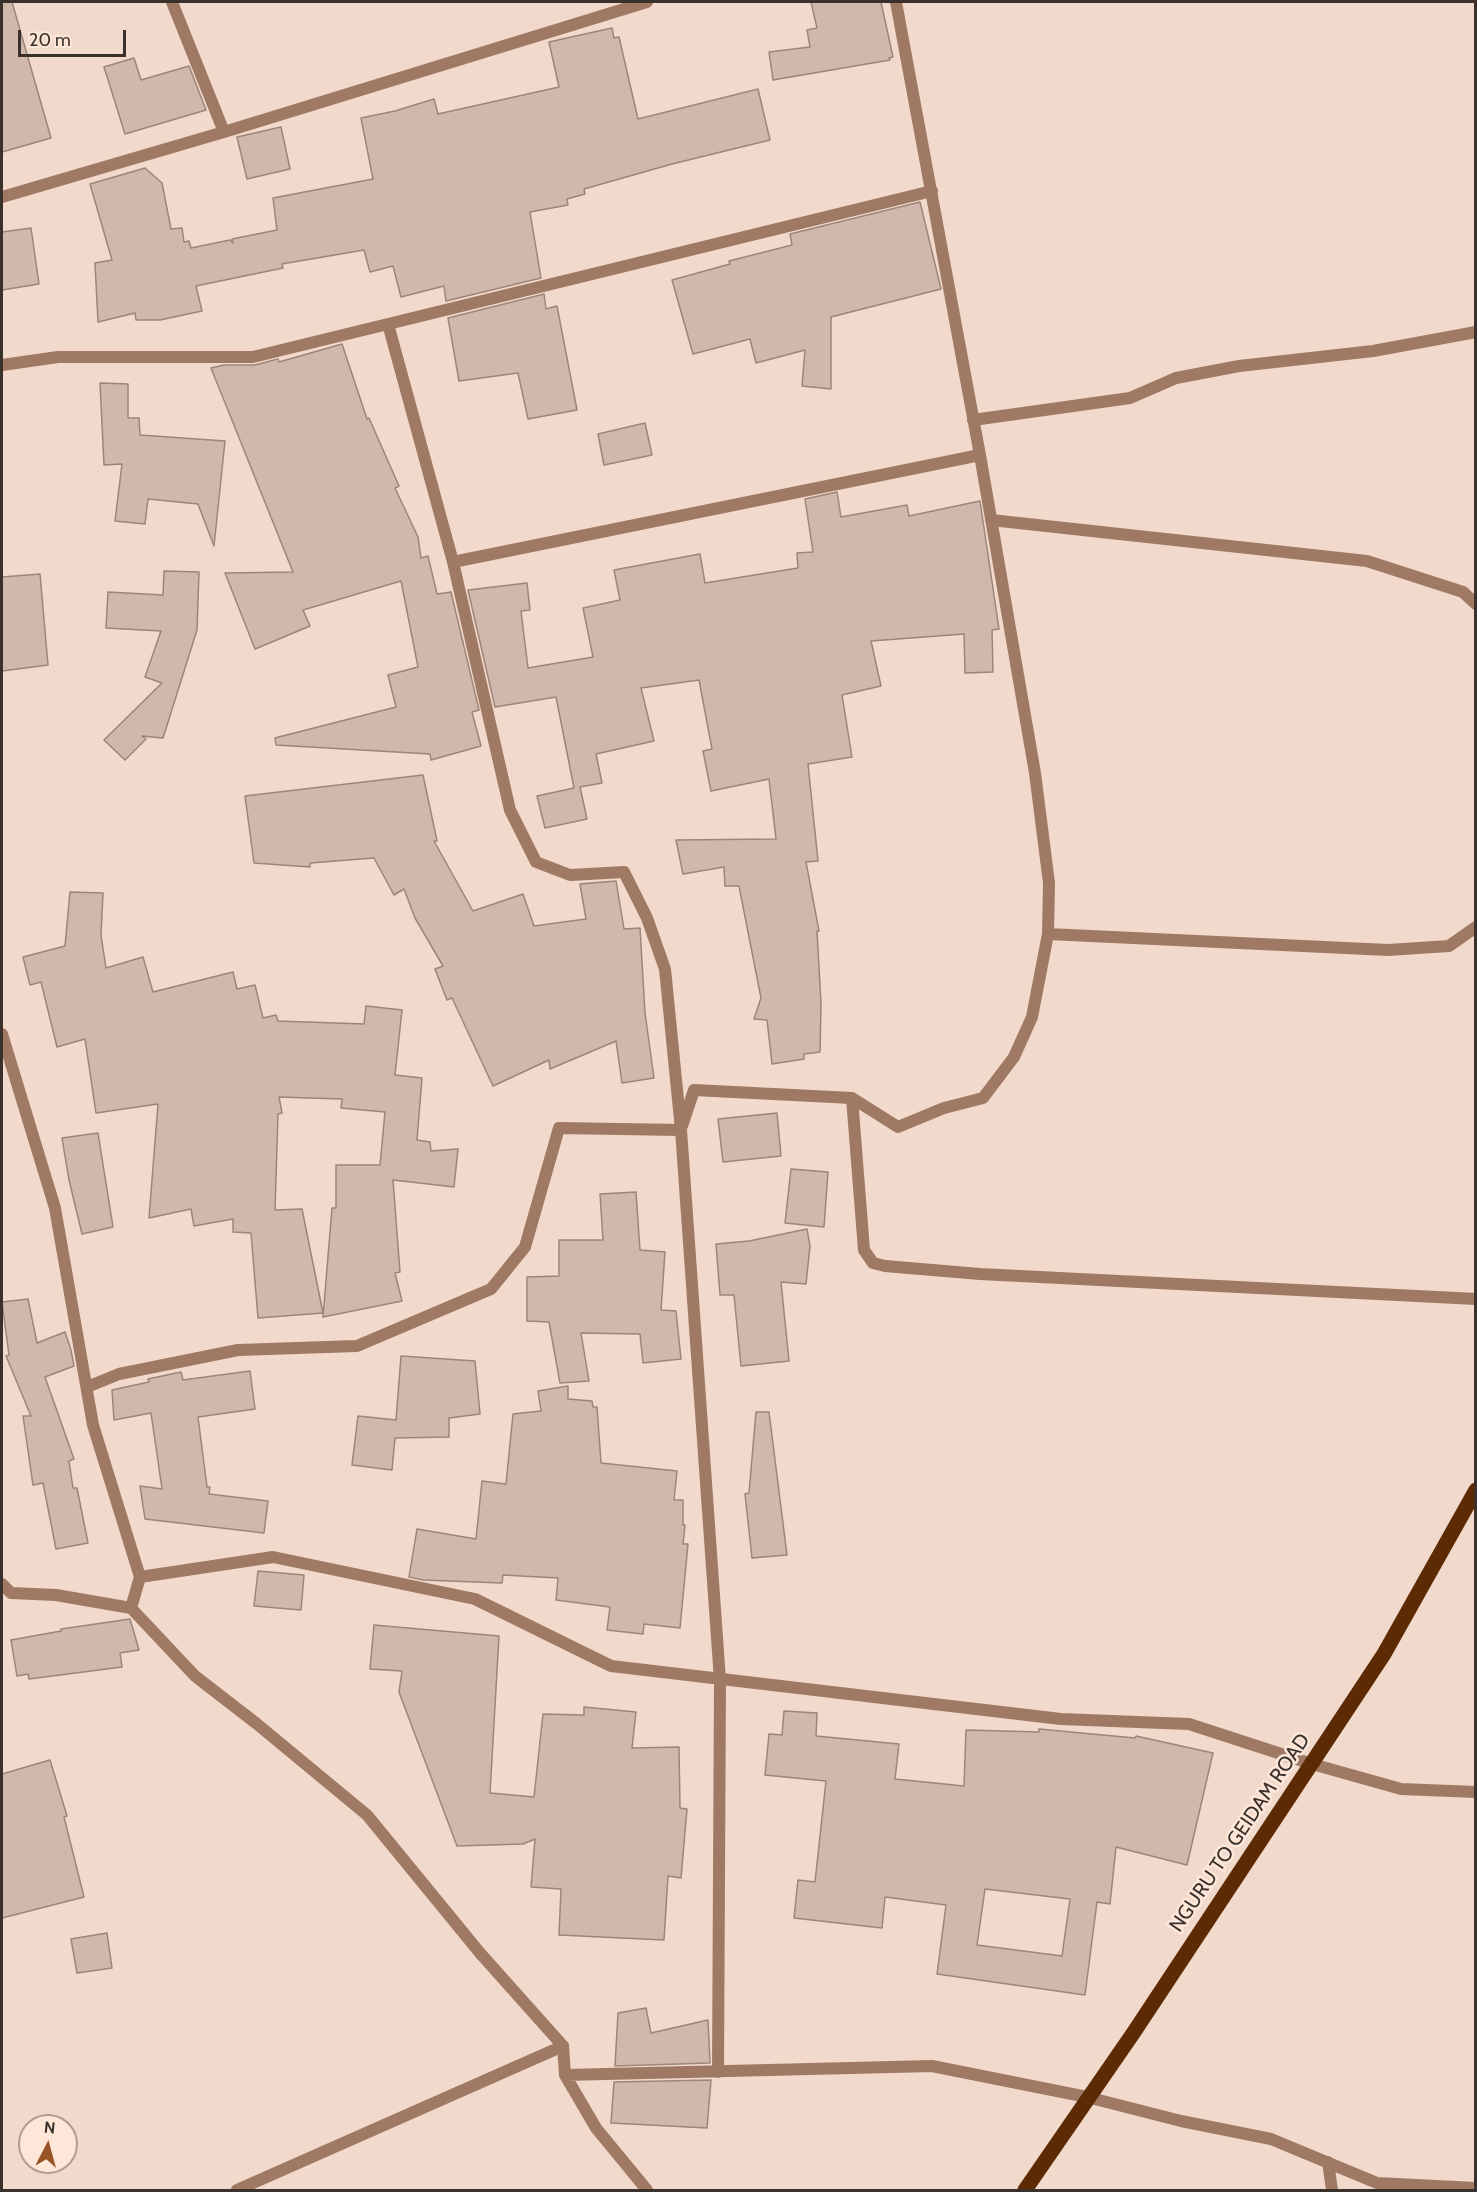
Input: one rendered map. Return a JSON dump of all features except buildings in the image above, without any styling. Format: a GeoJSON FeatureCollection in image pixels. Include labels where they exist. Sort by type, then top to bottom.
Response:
{"type":"FeatureCollection","features":[{"type":"Feature","properties":{"kind":"main road","name":"NGURU TO GEIDAM ROAD"},"geometry":{"type":"LineString","coordinates":[[1025,2190],[1134,2032],[1384,1654],[1476,1490]]}},
{"type":"Feature","properties":{"kind":"street"},"geometry":{"type":"LineString","coordinates":[[172,2],[224,132]]}},
{"type":"Feature","properties":{"kind":"street"},"geometry":{"type":"LineString","coordinates":[[2,197],[224,132],[647,2]]}},
{"type":"Feature","properties":{"kind":"street"},"geometry":{"type":"LineString","coordinates":[[681,1130],[694,1090],[852,1098],[898,1127],[944,1108],[983,1098],[1014,1057],[1032,1017],[1048,934],[1049,883],[1035,773],[974,420],[896,2]]}},
{"type":"Feature","properties":{"kind":"street"},"geometry":{"type":"LineString","coordinates":[[2,365],[58,357],[253,357],[932,190]]}},
{"type":"Feature","properties":{"kind":"street"},"geometry":{"type":"LineString","coordinates":[[388,324],[453,562],[510,810],[536,862],[570,875],[624,872],[647,918],[665,969],[681,1130],[720,1680],[718,2072]]}},
{"type":"Feature","properties":{"kind":"street"},"geometry":{"type":"LineString","coordinates":[[974,420],[1130,398],[1176,378],[1239,366],[1373,351],[1476,332]]}},
{"type":"Feature","properties":{"kind":"street"},"geometry":{"type":"LineString","coordinates":[[453,562],[980,455]]}},
{"type":"Feature","properties":{"kind":"street"},"geometry":{"type":"LineString","coordinates":[[991,520],[1367,561],[1463,592],[1476,604]]}},
{"type":"Feature","properties":{"kind":"street"},"geometry":{"type":"LineString","coordinates":[[1048,934],[1388,950],[1449,946],[1476,927]]}},
{"type":"Feature","properties":{"kind":"street"},"geometry":{"type":"LineString","coordinates":[[2,1034],[55,1208],[93,1425],[140,1577],[131,1608]]}},
{"type":"Feature","properties":{"kind":"street"},"geometry":{"type":"LineString","coordinates":[[852,1098],[864,1250],[873,1263],[980,1274],[1476,1299]]}},
{"type":"Feature","properties":{"kind":"street"},"geometry":{"type":"LineString","coordinates":[[87,1387],[119,1374],[238,1350],[357,1346],[491,1289],[525,1247],[559,1128],[681,1130]]}},
{"type":"Feature","properties":{"kind":"street"},"geometry":{"type":"LineString","coordinates":[[140,1577],[273,1557],[475,1599],[611,1666],[1061,1719],[1189,1724],[1312,1764],[1401,1789],[1476,1792]]}},
{"type":"Feature","properties":{"kind":"street"},"geometry":{"type":"LineString","coordinates":[[2,1584],[11,1593],[56,1595],[131,1608],[195,1676],[367,1815],[480,1953],[563,2046],[565,2075],[596,2128],[647,2190]]}},
{"type":"Feature","properties":{"kind":"street"},"geometry":{"type":"LineString","coordinates":[[237,2190],[563,2046]]}},
{"type":"Feature","properties":{"kind":"street"},"geometry":{"type":"LineString","coordinates":[[565,2075],[932,2066],[1087,2097],[1181,2121],[1271,2139],[1377,2183],[1476,2188]]}},
{"type":"Feature","properties":{"kind":"street"},"geometry":{"type":"LineString","coordinates":[[1328,2162],[1332,2190]]}}]}
